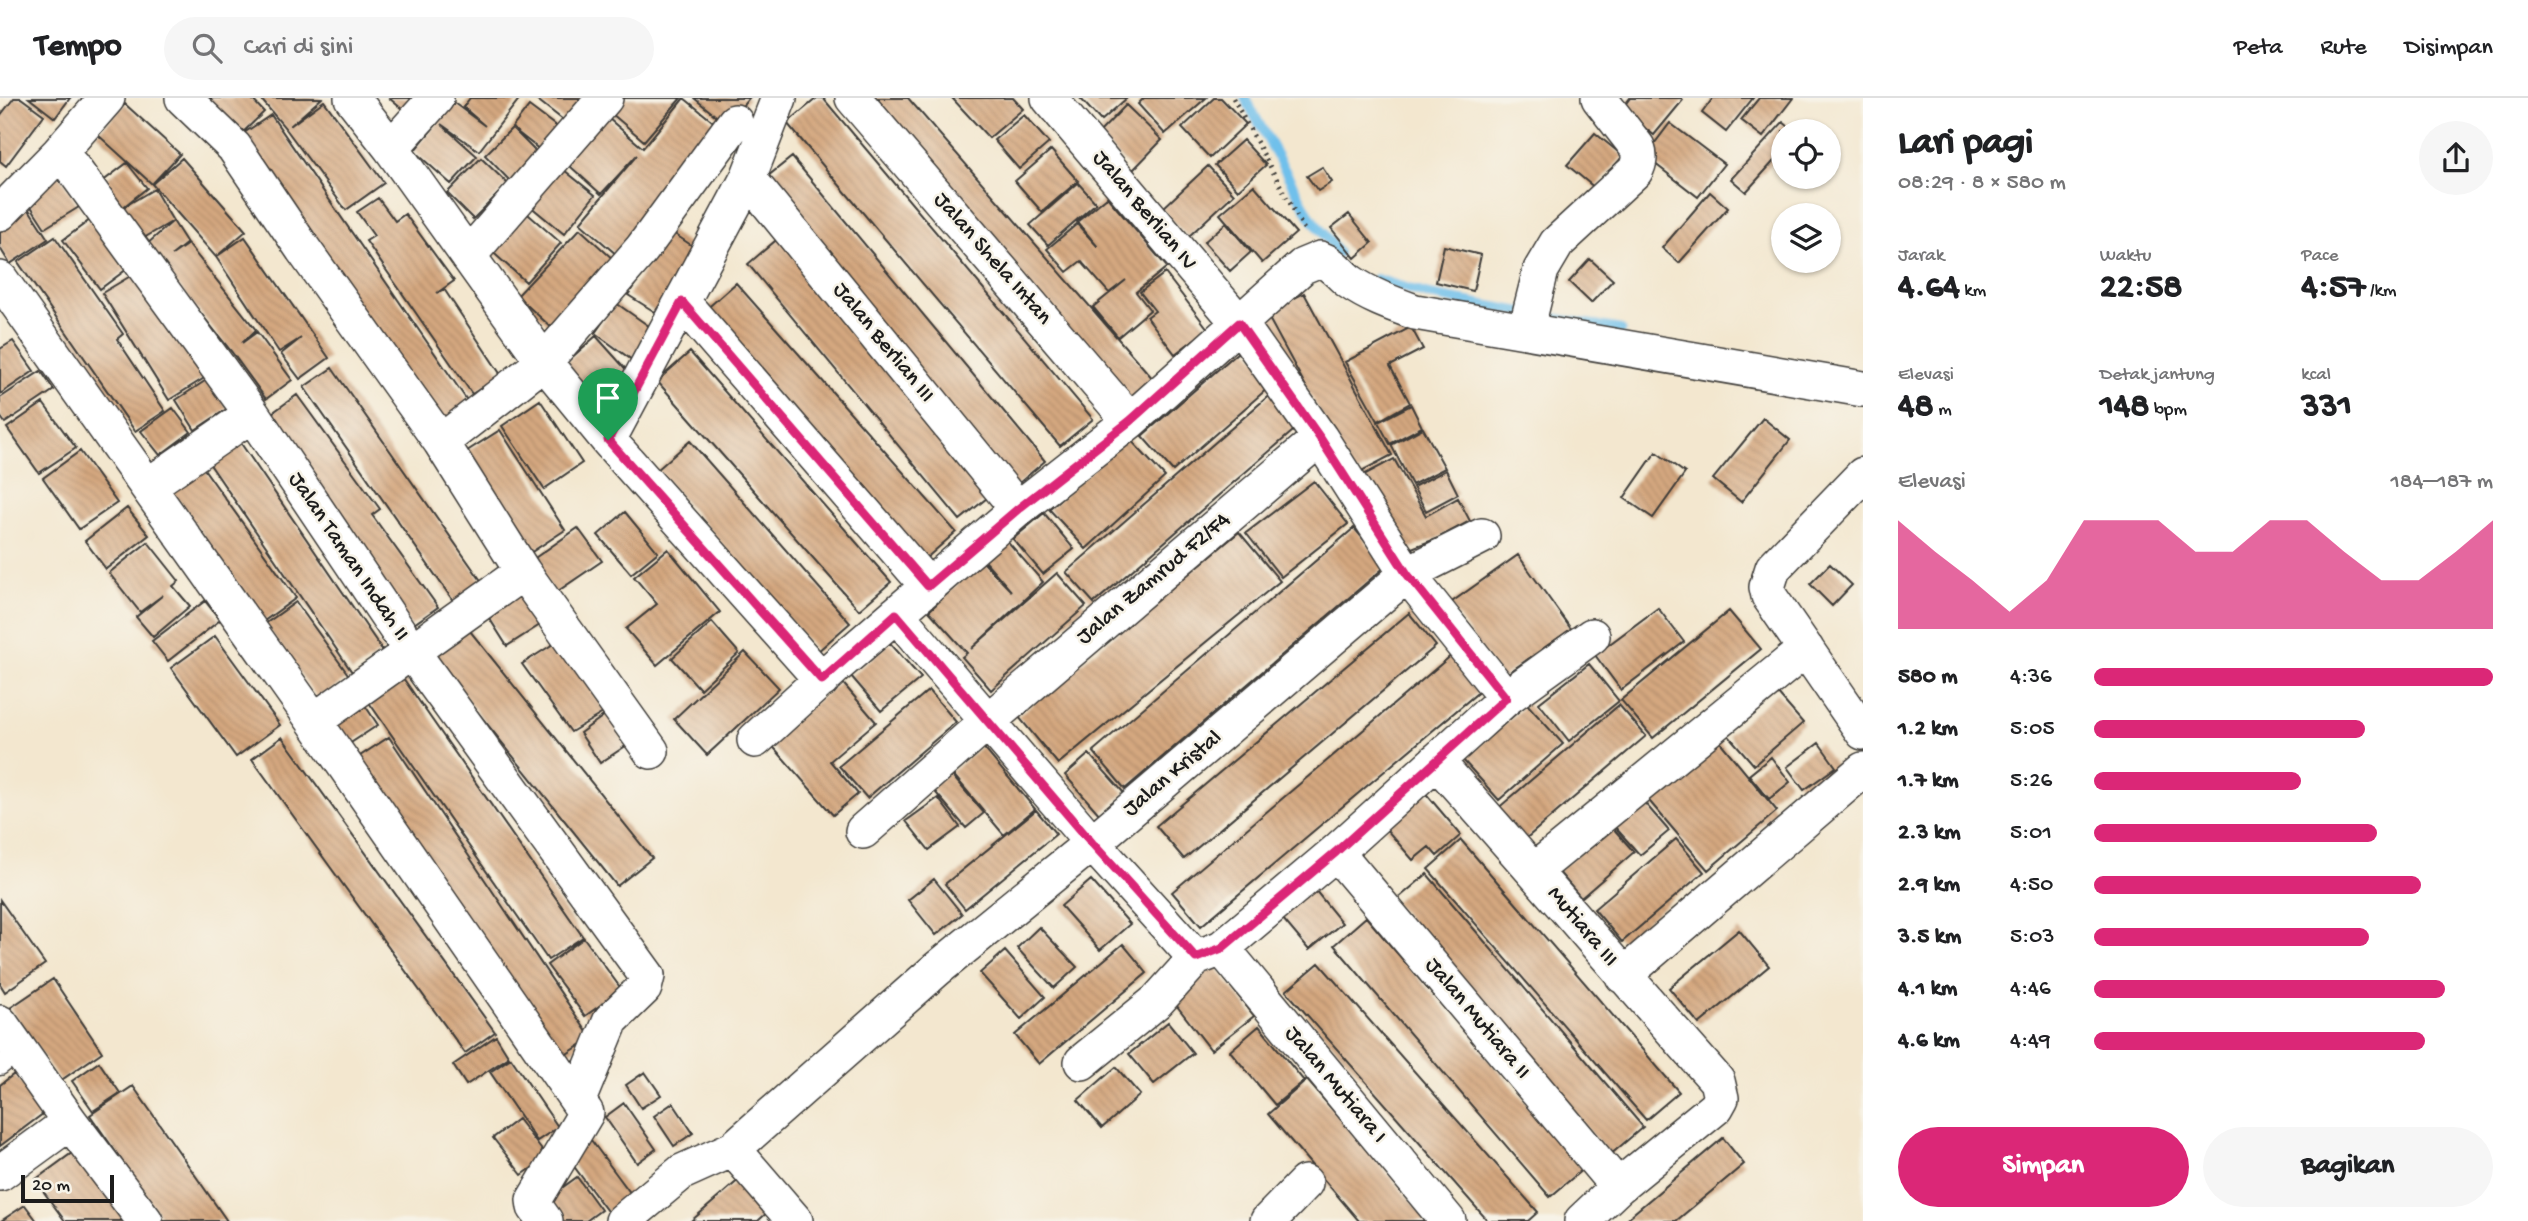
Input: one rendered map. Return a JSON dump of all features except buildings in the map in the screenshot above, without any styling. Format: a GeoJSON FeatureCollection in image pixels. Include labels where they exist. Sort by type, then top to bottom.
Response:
{"type":"FeatureCollection","features":[{"type":"Feature","properties":{"kind":"street"},"geometry":{"type":"LineString","coordinates":[[0,213],[59,153],[107,98]]}},
{"type":"Feature","properties":{"kind":"street"},"geometry":{"type":"LineString","coordinates":[[183,98],[234,147],[303,249],[441,442],[523,572],[651,751]]}},
{"type":"Feature","properties":{"kind":"street"},"geometry":{"type":"LineString","coordinates":[[352,98],[391,148],[544,362],[608,440],[822,680]]}},
{"type":"Feature","properties":{"kind":"street"},"geometry":{"type":"LineString","coordinates":[[391,148],[436,98]]}},
{"type":"Feature","properties":{"kind":"street"},"geometry":{"type":"LineString","coordinates":[[468,256],[605,98]]}},
{"type":"Feature","properties":{"kind":"street"},"geometry":{"type":"LineString","coordinates":[[608,440],[748,178],[779,98]]}},
{"type":"Feature","properties":{"kind":"street","name":"Jalan Shela Intan"},"geometry":{"type":"LineString","coordinates":[[853,98],[1130,421]]}},
{"type":"Feature","properties":{"kind":"street","name":"Jalan Berlian IV"},"geometry":{"type":"LineString","coordinates":[[1049,98],[1239,323],[1320,438],[1407,574],[1506,698]]}},
{"type":"Feature","properties":{"kind":"street"},"geometry":{"type":"LineString","coordinates":[[1529,320],[1541,271],[1557,243],[1635,172],[1639,164],[1637,147],[1599,98]]}},
{"type":"Feature","properties":{"kind":"street"},"geometry":{"type":"LineString","coordinates":[[441,442],[544,362],[642,249],[735,122]]}},
{"type":"Feature","properties":{"kind":"street","name":"Jalan Taman Indah II"},"geometry":{"type":"LineString","coordinates":[[59,153],[72,167],[252,414],[412,652],[647,976],[644,988],[611,1020],[578,1100]]}},
{"type":"Feature","properties":{"kind":"street","name":"Jalan Berlian III"},"geometry":{"type":"LineString","coordinates":[[748,178],[1018,509]]}},
{"type":"Feature","properties":{"kind":"street"},"geometry":{"type":"LineString","coordinates":[[755,740],[1018,509],[1130,421],[1303,266],[1320,259],[1333,264],[1347,280],[1373,296],[1415,313],[1529,320],[1863,389]]}},
{"type":"Feature","properties":{"kind":"street"},"geometry":{"type":"LineString","coordinates":[[0,279],[314,721],[586,1113],[534,1200],[535,1207],[545,1221]]}},
{"type":"Feature","properties":{"kind":"street"},"geometry":{"type":"LineString","coordinates":[[682,302],[928,586]]}},
{"type":"Feature","properties":{"kind":"street"},"geometry":{"type":"LineString","coordinates":[[148,485],[252,414]]}},
{"type":"Feature","properties":{"kind":"street","name":"Jalan Zamrud F2/F4"},"geometry":{"type":"LineString","coordinates":[[863,831],[1320,438]]}},
{"type":"Feature","properties":{"kind":"street"},"geometry":{"type":"LineString","coordinates":[[1863,475],[1773,568],[1767,587],[1769,596],[1863,733]]}},
{"type":"Feature","properties":{"kind":"street","name":"Jalan Kristal"},"geometry":{"type":"LineString","coordinates":[[624,1221],[682,1172],[733,1149],[937,969],[1092,843],[1407,574],[1482,536]]}},
{"type":"Feature","properties":{"kind":"street"},"geometry":{"type":"LineString","coordinates":[[314,721],[523,572]]}},
{"type":"Feature","properties":{"kind":"street","name":"Jalan Mutiara I"},"geometry":{"type":"LineString","coordinates":[[896,614],[1092,843],[1209,953],[1448,1221]]}},
{"type":"Feature","properties":{"kind":"street"},"geometry":{"type":"LineString","coordinates":[[1082,1062],[1157,1001],[1209,953],[1336,852],[1506,698],[1592,636]]}},
{"type":"Feature","properties":{"kind":"street"},"geometry":{"type":"LineString","coordinates":[[1535,870],[1806,649]]}},
{"type":"Feature","properties":{"kind":"street","name":"Mutiara III"},"geometry":{"type":"LineString","coordinates":[[1436,761],[1535,870],[1717,1081],[1721,1098],[1716,1107],[1618,1187]]}},
{"type":"Feature","properties":{"kind":"street"},"geometry":{"type":"LineString","coordinates":[[1623,975],[1863,769]]}},
{"type":"Feature","properties":{"kind":"street","name":"Jalan Mutiara II"},"geometry":{"type":"LineString","coordinates":[[1336,852],[1618,1187]]}},
{"type":"Feature","properties":{"kind":"street"},"geometry":{"type":"LineString","coordinates":[[0,1023],[145,1221]]}},
{"type":"Feature","properties":{"kind":"street"},"geometry":{"type":"LineString","coordinates":[[0,1173],[70,1122]]}},
{"type":"Feature","properties":{"kind":"street"},"geometry":{"type":"LineString","coordinates":[[733,1149],[795,1221]]}},
{"type":"Feature","properties":{"kind":"street"},"geometry":{"type":"LineString","coordinates":[[1268,1221],[1305,1183]]}},
{"type":"Feature","properties":{"kind":"street"},"geometry":{"type":"LineString","coordinates":[[1582,1221],[1618,1187]]}},
{"type":"Feature","properties":{"kind":"path"},"geometry":{"type":"LineString","coordinates":[[1233,98],[1320,259]]}},
{"type":"Feature","properties":{"kind":"waterway"},"geometry":{"type":"LineString","coordinates":[[1245,98],[1310,216],[1338,253]]}},
{"type":"Feature","properties":{"kind":"waterway"},"geometry":{"type":"LineString","coordinates":[[1376,279],[1429,295],[1621,330]]}},
{"type":"Feature","properties":{"kind":"route"},"geometry":{"type":"LineString","coordinates":[[682,302],[928,586],[1018,509],[1130,421],[1239,323],[1320,438],[1407,574],[1506,698],[1336,852],[1222,948],[1196,958],[1092,843],[896,614],[822,680],[608,440],[682,302]]}}]}
